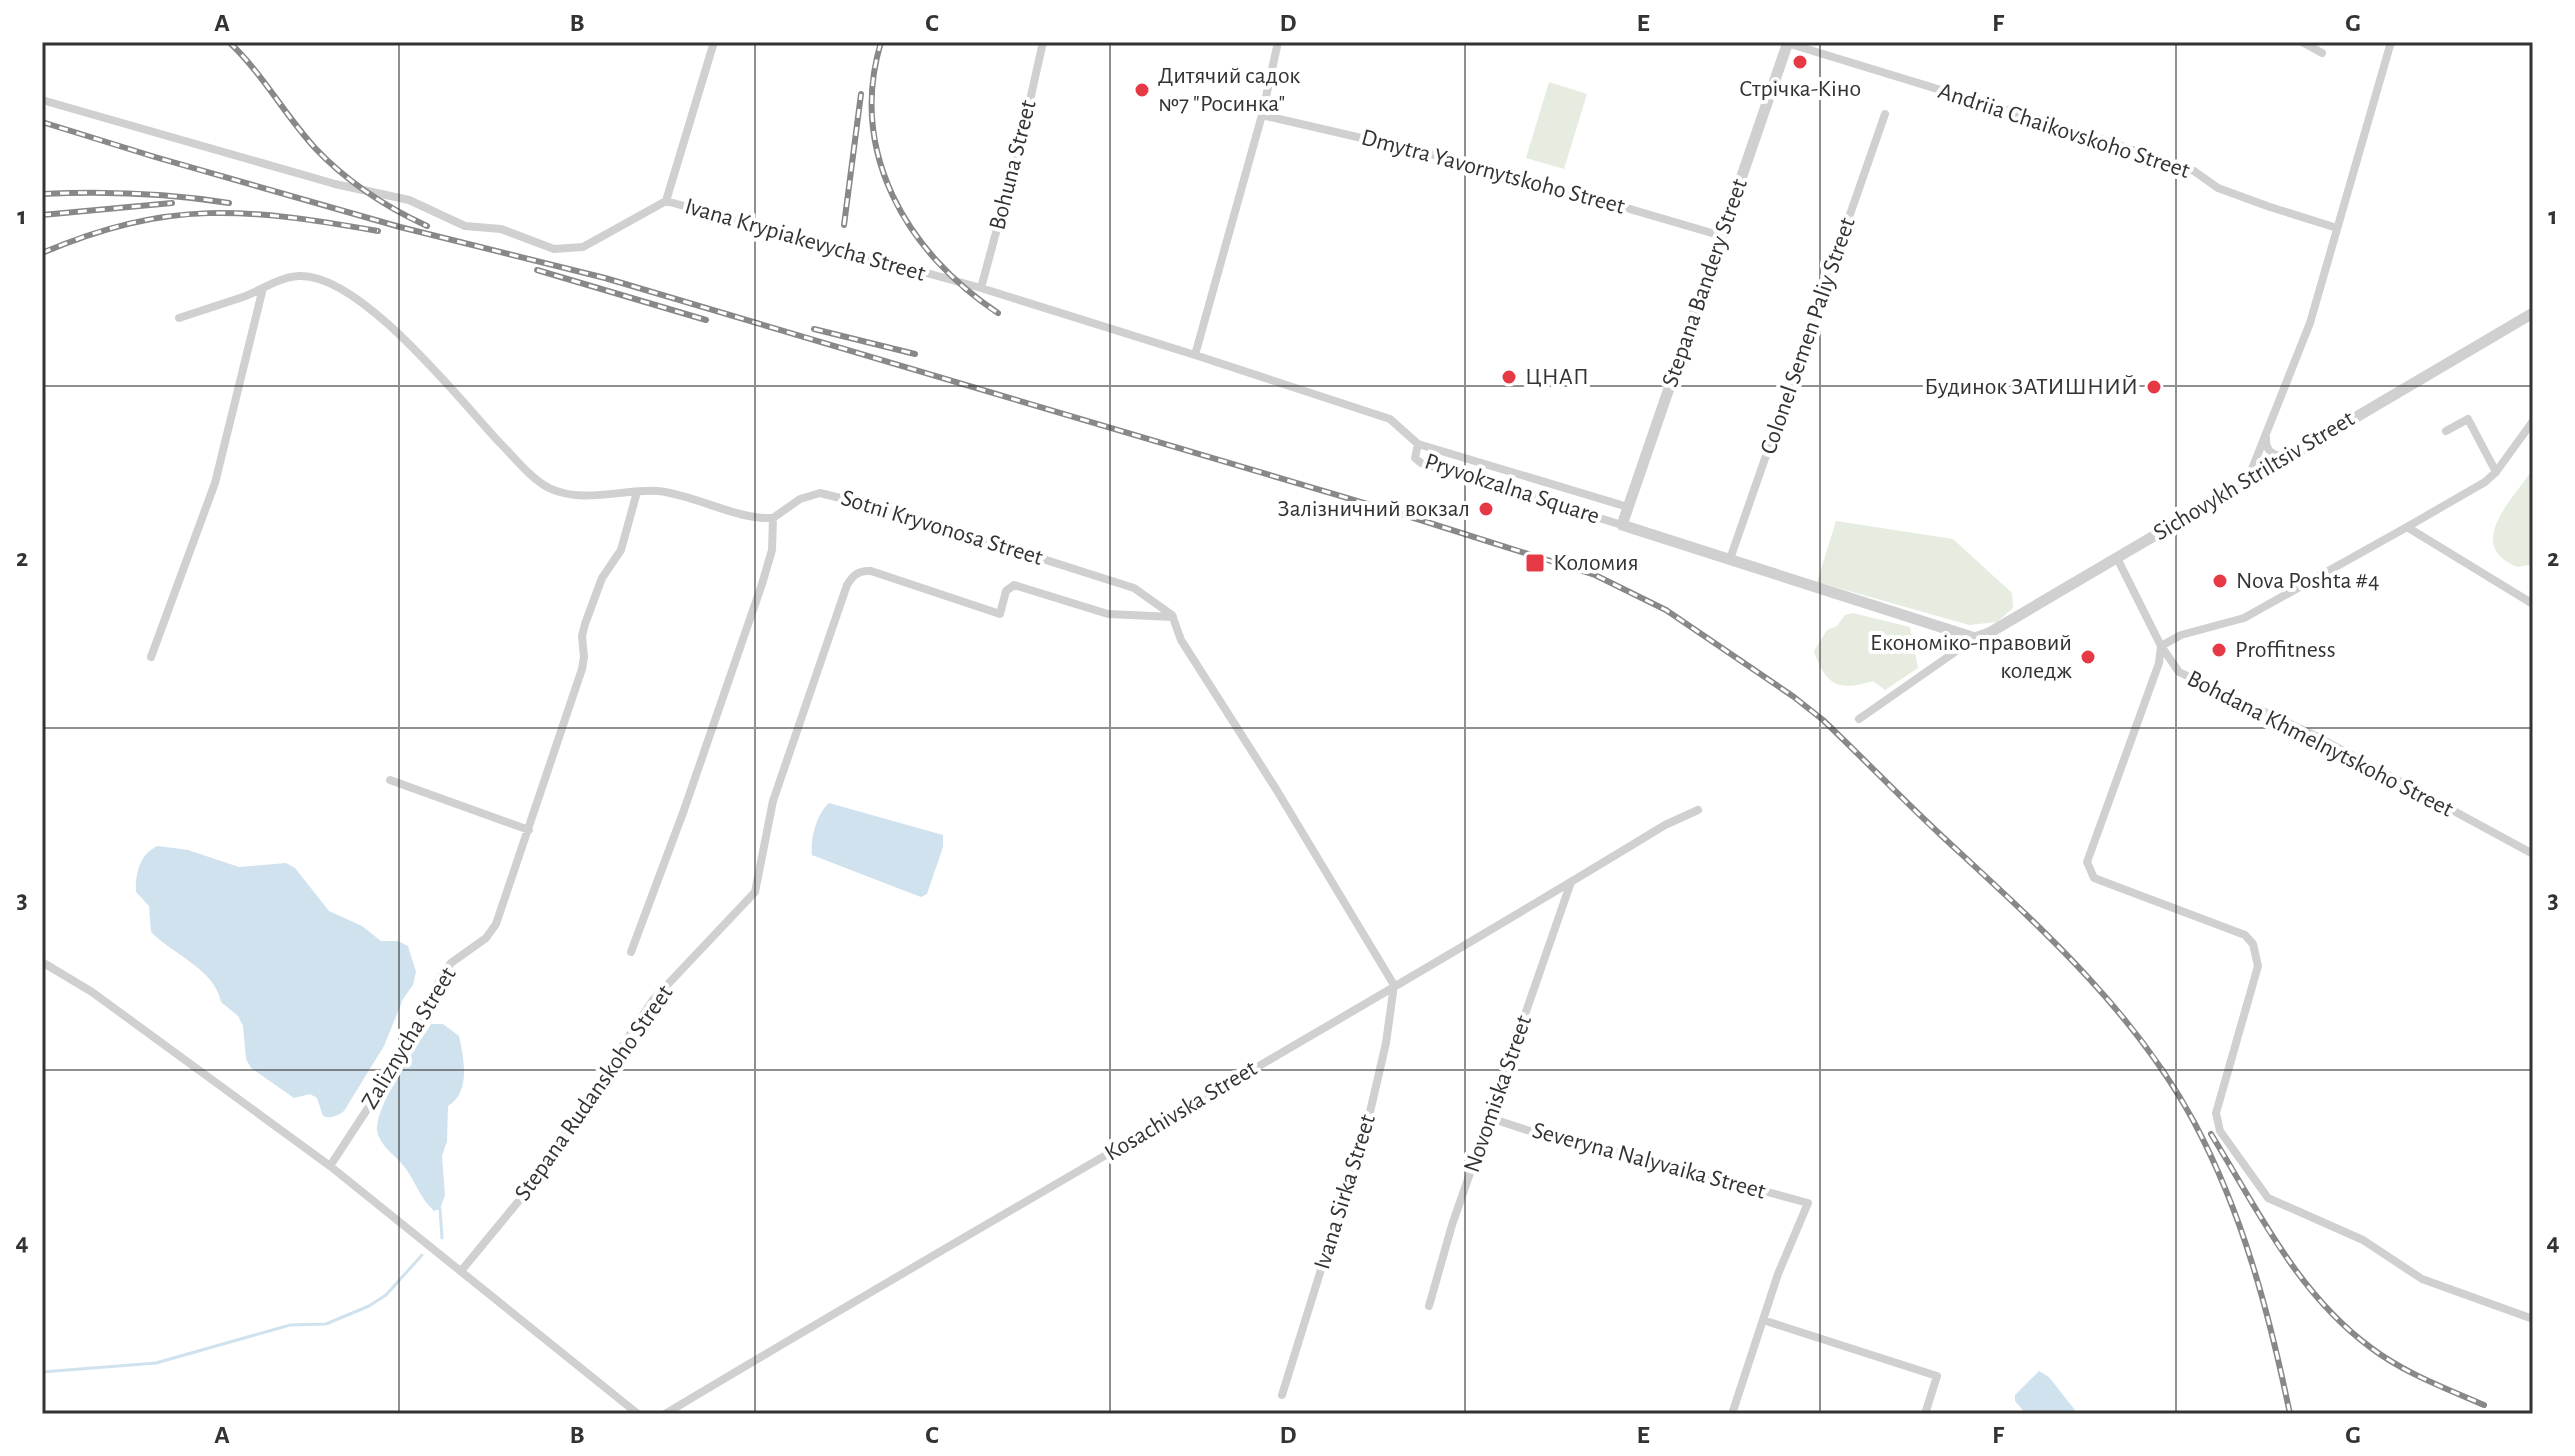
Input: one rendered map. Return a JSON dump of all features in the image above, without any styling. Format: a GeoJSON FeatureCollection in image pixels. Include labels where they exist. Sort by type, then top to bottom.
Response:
{"type":"FeatureCollection","features":[{"type":"Feature","properties":{"kind":"street"},"geometry":{"type":"LineString","coordinates":[[666,201],[714,42]]}},
{"type":"Feature","properties":{"kind":"street","name":"Bohuna Street"},"geometry":{"type":"LineString","coordinates":[[981,288],[1022,136],[1043,42]]}},
{"type":"Feature","properties":{"kind":"street"},"geometry":{"type":"LineString","coordinates":[[1195,355],[1262,115],[1278,42]]}},
{"type":"Feature","properties":{"kind":"street","name":"Andriia Chaikovskoho Street"},"geometry":{"type":"LineString","coordinates":[[1788,42],[2101,139],[2194,171],[2218,188],[2337,228]]}},
{"type":"Feature","properties":{"kind":"street","name":"Stepana Bandery Street"},"geometry":{"type":"LineString","coordinates":[[1622,525],[1788,42]]}},
{"type":"Feature","properties":{"kind":"street"},"geometry":{"type":"LineString","coordinates":[[2302,42],[2322,53]]}},
{"type":"Feature","properties":{"kind":"street"},"geometry":{"type":"LineString","coordinates":[[2248,479],[2310,323],[2391,42]]}},
{"type":"Feature","properties":{"kind":"street","name":"Ivana Krypiakevycha Street"},"geometry":{"type":"LineString","coordinates":[[42,100],[335,184],[409,200],[465,226],[501,229],[554,249],[583,247],[666,201],[981,288],[1390,419]]}},
{"type":"Feature","properties":{"kind":"street","name":"Colonel Semen Paliy Street"},"geometry":{"type":"LineString","coordinates":[[1730,559],[1885,114]]}},
{"type":"Feature","properties":{"kind":"street","name":"Dmytra Yavornytskoho Street"},"geometry":{"type":"LineString","coordinates":[[1262,115],[1483,166],[1722,236]]}},
{"type":"Feature","properties":{"kind":"street"},"geometry":{"type":"LineString","coordinates":[[179,318],[284,279],[311,276],[329,281],[363,302],[423,360],[521,464],[551,489],[582,494],[671,494],[742,515],[773,518],[772,550],[762,584],[631,952]]}},
{"type":"Feature","properties":{"kind":"street"},"geometry":{"type":"LineString","coordinates":[[151,657],[215,483],[263,288]]}},
{"type":"Feature","properties":{"kind":"street","name":"Sichovykh Striltsiv Street"},"geometry":{"type":"LineString","coordinates":[[1859,719],[1975,638],[1989,633],[2533,313]]}},
{"type":"Feature","properties":{"kind":"street","name":"Pryvokzalna Square"},"geometry":{"type":"LineString","coordinates":[[1390,419],[1418,444],[1628,507]]}},
{"type":"Feature","properties":{"kind":"street"},"geometry":{"type":"LineString","coordinates":[[2446,431],[2468,419],[2496,472]]}},
{"type":"Feature","properties":{"kind":"street"},"geometry":{"type":"LineString","coordinates":[[2533,421],[2496,472],[2485,482],[2244,618],[2181,635],[2161,646],[2159,663],[2087,862],[2094,878],[2245,935],[2253,944],[2258,966],[2216,1113],[2220,1131],[2268,1198],[2363,1240],[2422,1279],[2533,1319]]}},
{"type":"Feature","properties":{"kind":"street"},"geometry":{"type":"LineString","coordinates":[[2266,437],[2266,445],[2271,452],[2290,456]]}},
{"type":"Feature","properties":{"kind":"street","name":"Pryvokzalna Square"},"geometry":{"type":"LineString","coordinates":[[1418,444],[1415,458],[1421,463],[1622,525]]}},
{"type":"Feature","properties":{"kind":"street","name":"Zaliznycha Street"},"geometry":{"type":"LineString","coordinates":[[330,1166],[408,1047],[442,975],[451,963],[491,932],[529,830],[582,669],[585,624],[602,578],[621,550],[637,492]]}},
{"type":"Feature","properties":{"kind":"street","name":"Sotni Kryvonosa Street"},"geometry":{"type":"LineString","coordinates":[[773,518],[806,497],[820,493],[835,495],[1128,586],[1174,617]]}},
{"type":"Feature","properties":{"kind":"street"},"geometry":{"type":"LineString","coordinates":[[1622,525],[1975,638]]}},
{"type":"Feature","properties":{"kind":"street"},"geometry":{"type":"LineString","coordinates":[[2407,527],[2533,604]]}},
{"type":"Feature","properties":{"kind":"street","name":"Bohdana Khmelnytskoho Street"},"geometry":{"type":"LineString","coordinates":[[2117,558],[2161,646],[2179,672],[2316,736],[2533,854]]}},
{"type":"Feature","properties":{"kind":"street","name":"Stepana Rudanskoho Street"},"geometry":{"type":"LineString","coordinates":[[461,1271],[527,1191],[647,1008],[755,892],[773,801],[852,576],[863,570],[871,571],[1000,614],[1006,591],[1014,585],[1108,614],[1174,617]]}},
{"type":"Feature","properties":{"kind":"street"},"geometry":{"type":"LineString","coordinates":[[1174,617],[1181,640],[1276,789],[1394,985]]}},
{"type":"Feature","properties":{"kind":"street"},"geometry":{"type":"LineString","coordinates":[[390,780],[529,830]]}},
{"type":"Feature","properties":{"kind":"street","name":"Kosachivska Street"},"geometry":{"type":"LineString","coordinates":[[665,1414],[908,1268],[1665,825],[1698,810]]}},
{"type":"Feature","properties":{"kind":"street","name":"Novomiska Street"},"geometry":{"type":"LineString","coordinates":[[1429,1306],[1452,1225],[1571,882]]}},
{"type":"Feature","properties":{"kind":"street"},"geometry":{"type":"LineString","coordinates":[[42,962],[92,992],[330,1166],[638,1414]]}},
{"type":"Feature","properties":{"kind":"street","name":"Ivana Sirka Street"},"geometry":{"type":"LineString","coordinates":[[1282,1395],[1378,1084],[1394,985]]}},
{"type":"Feature","properties":{"kind":"street","name":"Severyna Nalyvaika Street"},"geometry":{"type":"LineString","coordinates":[[1490,1118],[1808,1203],[1778,1274],[1763,1320]]}},
{"type":"Feature","properties":{"kind":"street"},"geometry":{"type":"LineString","coordinates":[[1732,1414],[1763,1320],[1937,1376],[1925,1414]]}},
{"type":"Feature","properties":{"kind":"shaded area"},"geometry":{"type":"Polygon","coordinates":[[[1549,82],[1587,94],[1564,169],[1526,158],[1549,82]]]}},
{"type":"Feature","properties":{"kind":"shaded area"},"geometry":{"type":"Polygon","coordinates":[[[2533,469],[2533,564],[2518,567],[2502,558],[2494,547],[2493,535],[2497,521],[2533,469]]]}},
{"type":"Feature","properties":{"kind":"shaded area"},"geometry":{"type":"Polygon","coordinates":[[[1836,521],[1953,539],[2012,593],[2013,608],[1997,622],[1969,625],[1817,582],[1836,521]]]}},
{"type":"Feature","properties":{"kind":"shaded area"},"geometry":{"type":"Polygon","coordinates":[[[1853,613],[1910,627],[1918,668],[1885,690],[1873,681],[1851,686],[1835,683],[1829,678],[1814,651],[1827,630],[1837,626],[1845,615],[1853,613]]]}},
{"type":"Feature","properties":{"kind":"water"},"geometry":{"type":"Polygon","coordinates":[[[829,803],[943,835],[943,847],[927,894],[921,897],[812,855],[815,827],[829,803]]]}},
{"type":"Feature","properties":{"kind":"water"},"geometry":{"type":"Polygon","coordinates":[[[158,846],[188,850],[239,867],[286,863],[295,868],[329,911],[362,926],[381,941],[398,941],[408,946],[416,972],[413,985],[403,999],[384,1046],[344,1111],[334,1116],[323,1116],[317,1098],[310,1094],[294,1098],[251,1068],[246,1059],[243,1026],[238,1016],[221,1002],[217,990],[202,971],[151,932],[149,906],[136,892],[136,878],[143,859],[158,846]]]}},
{"type":"Feature","properties":{"kind":"water"},"geometry":{"type":"Polygon","coordinates":[[[431,1024],[443,1024],[459,1036],[464,1074],[460,1092],[448,1106],[447,1141],[442,1156],[445,1195],[440,1209],[434,1211],[406,1169],[381,1140],[377,1124],[388,1095],[431,1024]]]}},
{"type":"Feature","properties":{"kind":"water"},"geometry":{"type":"Polygon","coordinates":[[[2039,1371],[2049,1377],[2078,1414],[2026,1414],[2015,1401],[2015,1395],[2039,1371]]]}},
{"type":"Feature","properties":{"kind":"waterway"},"geometry":{"type":"LineString","coordinates":[[440,1209],[442,1238]]}},
{"type":"Feature","properties":{"kind":"waterway"},"geometry":{"type":"LineString","coordinates":[[42,1372],[156,1363],[290,1325],[326,1324],[369,1306],[386,1295],[422,1255]]}},
{"type":"Feature","properties":{"kind":"railway"},"geometry":{"type":"LineString","coordinates":[[229,42],[327,160],[367,192],[427,226]]}},
{"type":"Feature","properties":{"kind":"railway"},"geometry":{"type":"LineString","coordinates":[[881,42],[873,83],[873,122],[880,160],[893,196],[912,230],[937,261],[965,289],[998,313]]}},
{"type":"Feature","properties":{"kind":"railway"},"geometry":{"type":"LineString","coordinates":[[844,225],[861,94]]}},
{"type":"Feature","properties":{"kind":"railway"},"geometry":{"type":"LineString","coordinates":[[42,122],[400,227],[605,278],[1398,513],[1595,575],[1666,610],[1823,720],[2048,936],[2113,1005],[2142,1042],[2194,1122],[2227,1192],[2263,1301],[2290,1414]]}},
{"type":"Feature","properties":{"kind":"railway"},"geometry":{"type":"LineString","coordinates":[[42,194],[136,194],[229,203]]}},
{"type":"Feature","properties":{"kind":"railway"},"geometry":{"type":"LineString","coordinates":[[42,215],[172,203]]}},
{"type":"Feature","properties":{"kind":"railway"},"geometry":{"type":"LineString","coordinates":[[42,253],[130,224],[169,216],[208,213],[288,217],[378,231]]}},
{"type":"Feature","properties":{"kind":"railway"},"geometry":{"type":"LineString","coordinates":[[537,270],[706,320]]}},
{"type":"Feature","properties":{"kind":"railway"},"geometry":{"type":"LineString","coordinates":[[814,329],[915,354]]}},
{"type":"Feature","properties":{"kind":"railway"},"geometry":{"type":"LineString","coordinates":[[2211,1134],[2281,1249],[2321,1302],[2344,1325],[2397,1365],[2484,1405]]}},
{"type":"Feature","properties":{"kind":"place","name":"Стрічка-Кіно"},"geometry":{"type":"Point","coordinates":[1800,62]}},
{"type":"Feature","properties":{"kind":"place","name":"Дитячий садок №7 \"Росинка\""},"geometry":{"type":"Point","coordinates":[1142,90]}},
{"type":"Feature","properties":{"kind":"place","name":"ЦНАП"},"geometry":{"type":"Point","coordinates":[1509,377]}},
{"type":"Feature","properties":{"kind":"place","name":"Будинок ЗАТИШНИЙ"},"geometry":{"type":"Point","coordinates":[2154,387]}},
{"type":"Feature","properties":{"kind":"place","name":"Залізничний вокзал"},"geometry":{"type":"Point","coordinates":[1486,509]}},
{"type":"Feature","properties":{"kind":"place","name":"Коломия"},"geometry":{"type":"Point","coordinates":[1535,563]}},
{"type":"Feature","properties":{"kind":"place","name":"Nova Poshta #4"},"geometry":{"type":"Point","coordinates":[2220,581]}},
{"type":"Feature","properties":{"kind":"place","name":"Proffitness"},"geometry":{"type":"Point","coordinates":[2219,650]}},
{"type":"Feature","properties":{"kind":"place","name":"Економіко-правовий коледж"},"geometry":{"type":"Point","coordinates":[2088,657]}}]}
